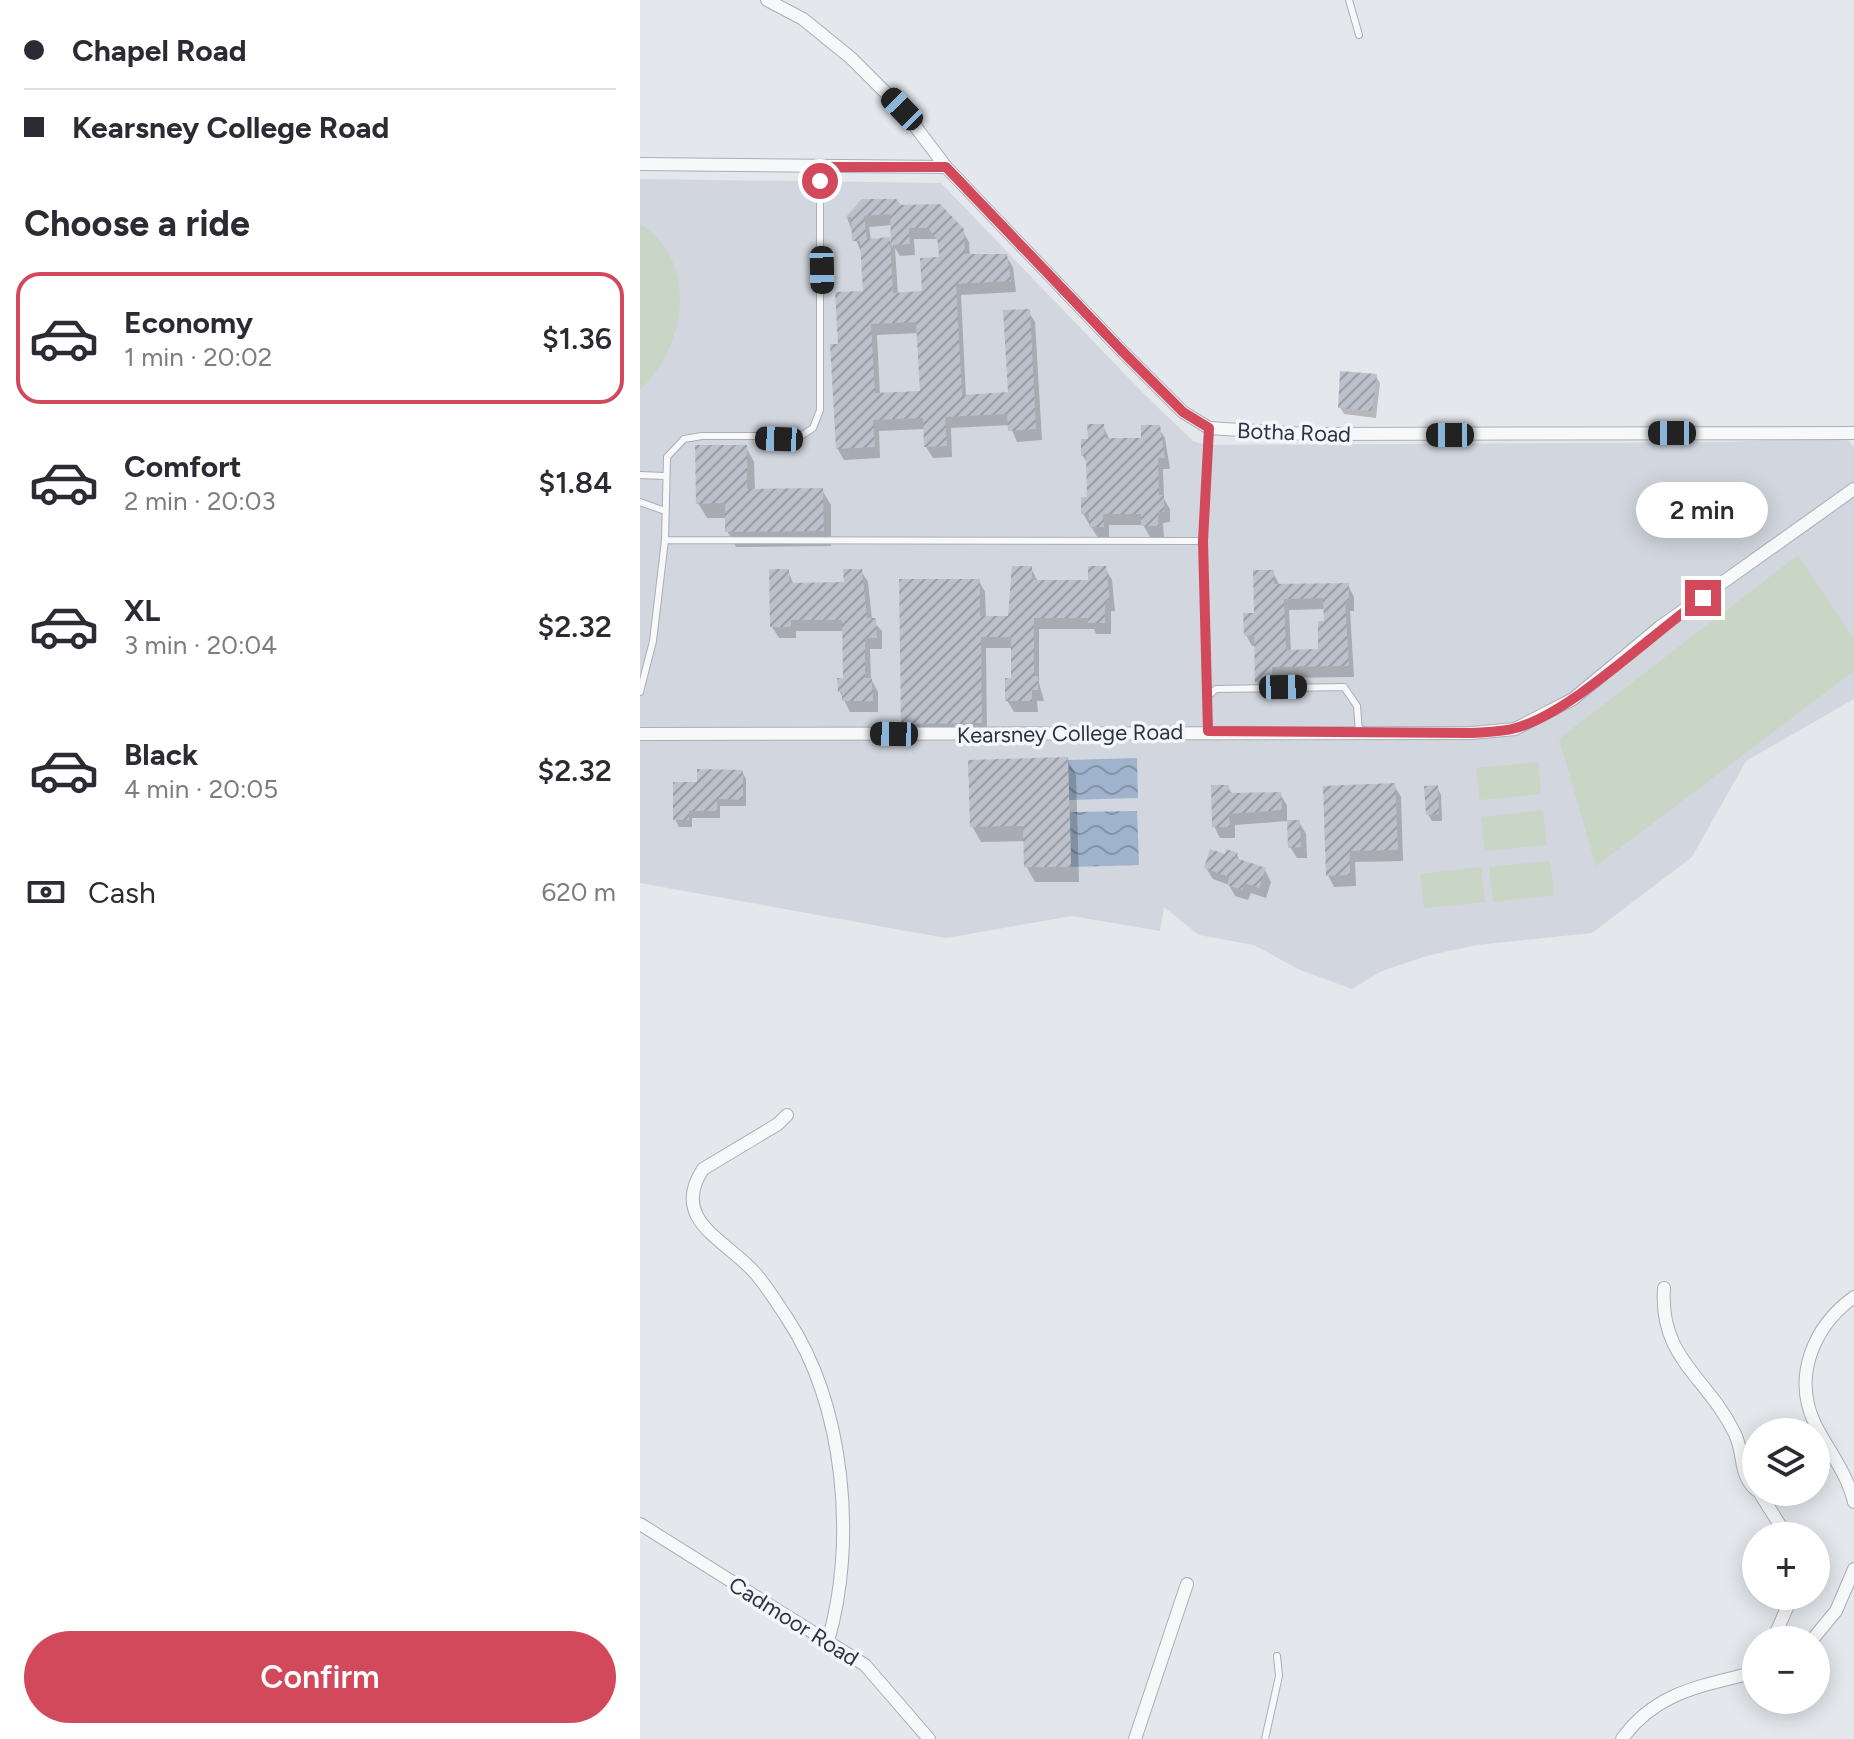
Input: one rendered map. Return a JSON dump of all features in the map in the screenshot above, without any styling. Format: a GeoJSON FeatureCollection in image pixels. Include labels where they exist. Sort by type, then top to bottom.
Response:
{"type":"FeatureCollection","features":[{"type":"Feature","properties":{"kind":"street","name":"Botha Road"},"geometry":{"type":"LineString","coordinates":[[767,0],[803,19],[851,58],[902,109],[946,167],[1133,362],[1183,412],[1209,428],[1322,434],[1854,433]]}},
{"type":"Feature","properties":{"kind":"street"},"geometry":{"type":"LineString","coordinates":[[640,164],[946,167]]}},
{"type":"Feature","properties":{"kind":"street","name":"Kearsney College Road"},"geometry":{"type":"LineString","coordinates":[[640,734],[1472,733],[1515,729],[1573,699],[1660,627],[1854,489]]}},
{"type":"Feature","properties":{"kind":"street"},"geometry":{"type":"LineString","coordinates":[[787,1115],[778,1124],[703,1169],[692,1200],[699,1222],[756,1273],[788,1320],[824,1400],[846,1513],[835,1615],[828,1641]]}},
{"type":"Feature","properties":{"kind":"street"},"geometry":{"type":"LineString","coordinates":[[1664,1288],[1664,1320],[1674,1350],[1726,1418],[1738,1441],[1742,1468]]}},
{"type":"Feature","properties":{"kind":"street"},"geometry":{"type":"LineString","coordinates":[[1854,1297],[1830,1317],[1818,1335],[1809,1355],[1806,1377],[1815,1424],[1844,1475],[1854,1502]]}},
{"type":"Feature","properties":{"kind":"street","name":"Cadmoor Road"},"geometry":{"type":"LineString","coordinates":[[640,1524],[828,1641],[879,1678],[929,1739]]}},
{"type":"Feature","properties":{"kind":"street"},"geometry":{"type":"LineString","coordinates":[[1824,1626],[1836,1611],[1854,1569]]}},
{"type":"Feature","properties":{"kind":"street"},"geometry":{"type":"LineString","coordinates":[[1135,1739],[1187,1584]]}},
{"type":"Feature","properties":{"kind":"street"},"geometry":{"type":"LineString","coordinates":[[1622,1739],[1637,1719],[1672,1694],[1742,1674]]}},
{"type":"Feature","properties":{"kind":"lane"},"geometry":{"type":"LineString","coordinates":[[1349,0],[1359,35]]}},
{"type":"Feature","properties":{"kind":"lane"},"geometry":{"type":"LineString","coordinates":[[640,692],[653,641],[665,540],[664,476],[667,457],[684,439],[702,436],[779,439],[801,436],[813,428],[820,410],[820,167]]}},
{"type":"Feature","properties":{"kind":"lane"},"geometry":{"type":"LineString","coordinates":[[1208,731],[1203,541],[1209,428]]}},
{"type":"Feature","properties":{"kind":"lane"},"geometry":{"type":"LineString","coordinates":[[640,475],[664,476]]}},
{"type":"Feature","properties":{"kind":"lane"},"geometry":{"type":"LineString","coordinates":[[640,502],[665,511]]}},
{"type":"Feature","properties":{"kind":"lane"},"geometry":{"type":"LineString","coordinates":[[665,540],[1203,541]]}},
{"type":"Feature","properties":{"kind":"lane"},"geometry":{"type":"LineString","coordinates":[[1207,699],[1216,689],[1344,687],[1357,706],[1359,732]]}},
{"type":"Feature","properties":{"kind":"lane"},"geometry":{"type":"LineString","coordinates":[[1265,1739],[1279,1676],[1277,1656]]}},
{"type":"Feature","properties":{"kind":"shaded area"},"geometry":{"type":"Polygon","coordinates":[[[640,179],[941,183],[1141,391],[1193,441],[1206,445],[1725,442],[1846,437],[1854,448],[1854,699],[1746,761],[1692,857],[1592,933],[1477,945],[1430,955],[1382,971],[1352,989],[1298,969],[1254,945],[1199,935],[1164,907],[1160,931],[1072,916],[946,938],[640,883],[640,179]]]}},
{"type":"Feature","properties":{"kind":"green space"},"geometry":{"type":"Polygon","coordinates":[[[640,224],[659,240],[672,260],[680,305],[668,351],[656,372],[640,390],[640,224]]]}},
{"type":"Feature","properties":{"kind":"green space"},"geometry":{"type":"Polygon","coordinates":[[[1798,555],[1854,639],[1854,671],[1596,866],[1559,739],[1798,555]]]}},
{"type":"Feature","properties":{"kind":"green space"},"geometry":{"type":"Polygon","coordinates":[[[1538,762],[1541,794],[1480,800],[1476,768],[1538,762]]]}},
{"type":"Feature","properties":{"kind":"green space"},"geometry":{"type":"Polygon","coordinates":[[[1543,810],[1547,845],[1485,851],[1481,817],[1543,810]]]}},
{"type":"Feature","properties":{"kind":"green space"},"geometry":{"type":"Polygon","coordinates":[[[1550,861],[1554,895],[1493,902],[1489,867],[1550,861]]]}},
{"type":"Feature","properties":{"kind":"green space"},"geometry":{"type":"Polygon","coordinates":[[[1481,867],[1485,902],[1424,908],[1420,874],[1481,867]]]}},
{"type":"Feature","properties":{"kind":"water"},"geometry":{"type":"Polygon","coordinates":[[[1137,758],[1138,798],[1069,800],[1068,760],[1137,758]]]}},
{"type":"Feature","properties":{"kind":"water"},"geometry":{"type":"Polygon","coordinates":[[[1137,811],[1139,865],[1071,867],[1070,812],[1137,811]]]}},
{"type":"Feature","properties":{"kind":"building"},"geometry":{"type":"Polygon","coordinates":[[[862,199],[896,199],[901,205],[940,204],[964,229],[965,254],[1007,254],[1011,281],[956,284],[962,395],[1008,392],[1003,310],[1030,309],[1036,429],[1008,431],[1007,414],[945,417],[947,446],[924,447],[923,418],[873,420],[875,447],[836,449],[830,344],[838,344],[835,292],[863,291],[860,241],[852,241],[851,217],[845,218],[862,199]],[[890,214],[864,216],[867,239],[890,237],[893,293],[922,291],[920,258],[939,257],[938,241],[928,228],[909,228],[910,244],[891,245],[890,214]],[[916,322],[871,324],[875,393],[920,391],[916,322]]]}},
{"type":"Feature","properties":{"kind":"building"},"geometry":{"type":"Polygon","coordinates":[[[1340,371],[1377,374],[1372,411],[1338,408],[1340,371]]]}},
{"type":"Feature","properties":{"kind":"building"},"geometry":{"type":"Polygon","coordinates":[[[1087,424],[1104,424],[1105,438],[1141,438],[1141,425],[1160,425],[1165,458],[1158,458],[1159,495],[1164,495],[1164,512],[1158,512],[1158,526],[1141,526],[1141,514],[1103,514],[1104,527],[1089,527],[1089,514],[1081,514],[1081,497],[1087,497],[1086,456],[1081,456],[1081,439],[1088,439],[1087,424]]]}},
{"type":"Feature","properties":{"kind":"building"},"geometry":{"type":"Polygon","coordinates":[[[695,445],[747,445],[747,489],[823,488],[824,531],[725,532],[725,503],[696,504],[695,445]]]}},
{"type":"Feature","properties":{"kind":"building"},"geometry":{"type":"Polygon","coordinates":[[[1012,566],[1032,566],[1032,580],[1088,580],[1088,566],[1106,566],[1110,600],[1105,600],[1105,623],[1088,623],[1088,618],[1034,618],[1034,676],[1038,676],[1038,690],[1032,690],[1032,701],[1005,701],[1005,678],[1011,678],[1011,637],[981,637],[982,723],[901,724],[899,579],[980,579],[980,616],[1008,616],[1012,566]]]}},
{"type":"Feature","properties":{"kind":"building"},"geometry":{"type":"Polygon","coordinates":[[[769,569],[789,569],[789,583],[844,582],[843,569],[862,569],[867,618],[876,618],[877,638],[865,638],[865,678],[872,678],[873,701],[842,701],[842,692],[838,692],[837,678],[843,678],[842,620],[791,620],[791,627],[770,627],[769,569]]]}},
{"type":"Feature","properties":{"kind":"building"},"geometry":{"type":"Polygon","coordinates":[[[1253,570],[1274,570],[1274,584],[1349,583],[1349,600],[1345,600],[1349,666],[1272,667],[1273,681],[1255,682],[1254,635],[1244,636],[1243,613],[1254,613],[1253,570]],[[1323,598],[1284,599],[1286,650],[1318,649],[1318,621],[1324,621],[1323,598]]]}},
{"type":"Feature","properties":{"kind":"building"},"geometry":{"type":"Polygon","coordinates":[[[1068,757],[1071,867],[1024,867],[1023,826],[970,827],[968,760],[1068,757]]]}},
{"type":"Feature","properties":{"kind":"building"},"geometry":{"type":"Polygon","coordinates":[[[697,769],[743,770],[743,800],[717,799],[717,811],[689,811],[689,820],[673,820],[673,782],[697,782],[697,769]]]}},
{"type":"Feature","properties":{"kind":"building"},"geometry":{"type":"Polygon","coordinates":[[[1395,783],[1398,850],[1350,851],[1350,875],[1326,876],[1323,786],[1395,783]]]}},
{"type":"Feature","properties":{"kind":"building"},"geometry":{"type":"Polygon","coordinates":[[[1211,785],[1229,785],[1229,793],[1281,792],[1282,810],[1229,814],[1230,827],[1212,827],[1211,785]]]}},
{"type":"Feature","properties":{"kind":"building"},"geometry":{"type":"Polygon","coordinates":[[[1438,785],[1439,814],[1426,815],[1424,786],[1438,785]]]}},
{"type":"Feature","properties":{"kind":"building"},"geometry":{"type":"Polygon","coordinates":[[[1287,820],[1300,820],[1301,847],[1288,848],[1287,820]]]}},
{"type":"Feature","properties":{"kind":"building"},"geometry":{"type":"Polygon","coordinates":[[[1210,849],[1225,854],[1226,849],[1238,853],[1236,858],[1266,868],[1259,888],[1244,883],[1242,890],[1227,885],[1229,877],[1204,868],[1210,849]]]}},
{"type":"Feature","properties":{"kind":"route"},"geometry":{"type":"LineString","coordinates":[[820,181],[820,167],[946,167],[1183,412],[1209,428],[1203,541],[1208,731],[1472,733],[1515,729],[1573,699],[1660,627],[1703,598]]}}]}
